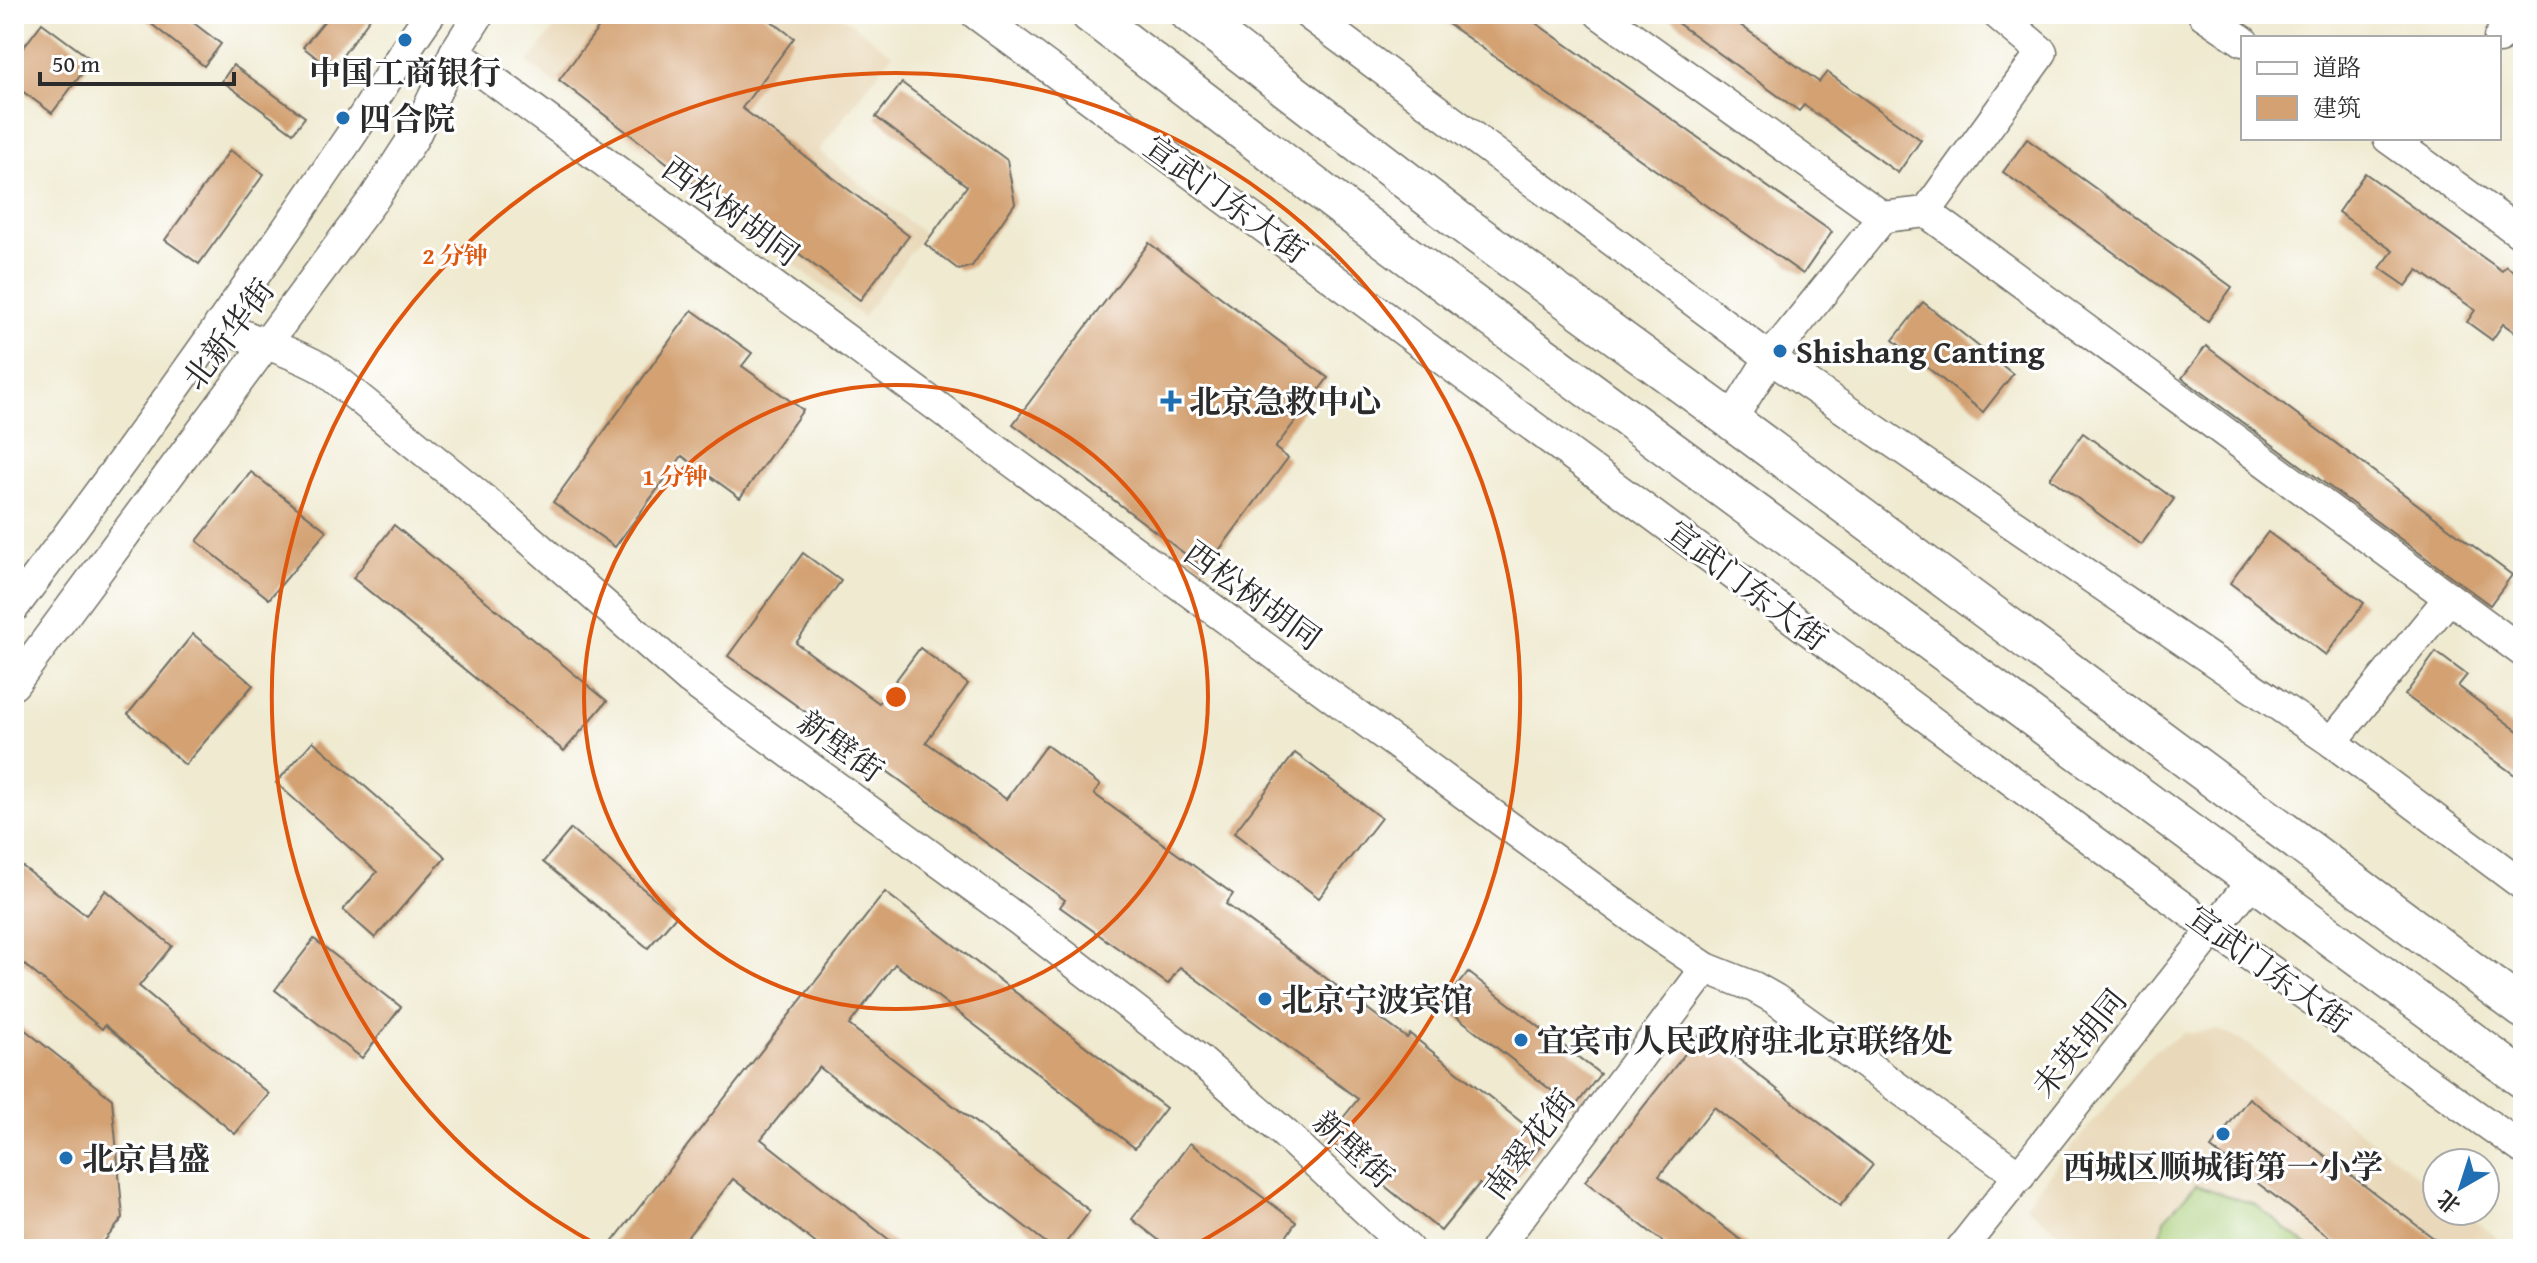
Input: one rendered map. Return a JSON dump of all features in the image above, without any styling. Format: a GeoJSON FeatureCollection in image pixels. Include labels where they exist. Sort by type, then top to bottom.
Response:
{"type":"FeatureCollection","features":[{"type":"Feature","properties":{"kind":"main road","name":"宣武门东大街"},"geometry":{"type":"LineString","coordinates":[[1090,14],[1355,217],[2523,1079]]}},
{"type":"Feature","properties":{"kind":"main road"},"geometry":{"type":"LineString","coordinates":[[1190,14],[1459,221],[2523,1009]]}},
{"type":"Feature","properties":{"kind":"main road"},"geometry":{"type":"LineString","coordinates":[[1221,14],[1237,49]]}},
{"type":"Feature","properties":{"kind":"street","name":"北新华街"},"geometry":{"type":"LineString","coordinates":[[14,607],[219,325],[349,139],[430,14]]}},
{"type":"Feature","properties":{"kind":"street","name":"北新华街"},"geometry":{"type":"LineString","coordinates":[[14,684],[375,197],[414,137],[455,52],[479,14]]}},
{"type":"Feature","properties":{"kind":"street","name":"宣武门东大街"},"geometry":{"type":"LineString","coordinates":[[976,14],[2215,931],[2523,1149]]}},
{"type":"Feature","properties":{"kind":"street"},"geometry":{"type":"LineString","coordinates":[[1308,14],[1770,358],[2332,742],[2523,885]]}},
{"type":"Feature","properties":{"kind":"street"},"geometry":{"type":"LineString","coordinates":[[1600,14],[1883,217],[1926,212],[2523,652]]}},
{"type":"Feature","properties":{"kind":"street"},"geometry":{"type":"LineString","coordinates":[[1926,212],[2042,52],[1997,14]]}},
{"type":"Feature","properties":{"kind":"street"},"geometry":{"type":"LineString","coordinates":[[2203,14],[2241,40]]}},
{"type":"Feature","properties":{"kind":"street"},"geometry":{"type":"LineString","coordinates":[[2500,36],[2514,14]]}},
{"type":"Feature","properties":{"kind":"street","name":"西松树胡同"},"geometry":{"type":"LineString","coordinates":[[455,52],[1588,885],[1706,968],[1775,999],[2020,1176]]}},
{"type":"Feature","properties":{"kind":"street"},"geometry":{"type":"LineString","coordinates":[[2395,140],[2427,149],[2523,235]]}},
{"type":"Feature","properties":{"kind":"street"},"geometry":{"type":"LineString","coordinates":[[1731,420],[1770,358],[1883,217]]}},
{"type":"Feature","properties":{"kind":"street","name":"新壁街"},"geometry":{"type":"LineString","coordinates":[[219,325],[297,353],[323,369],[495,509],[690,680],[1123,998],[1284,1133],[1408,1249]]}},
{"type":"Feature","properties":{"kind":"street"},"geometry":{"type":"LineString","coordinates":[[2332,742],[2449,598]]}},
{"type":"Feature","properties":{"kind":"street","name":"未英胡同"},"geometry":{"type":"LineString","coordinates":[[1961,1249],[2252,881]]}},
{"type":"Feature","properties":{"kind":"street","name":"南翠花街"},"geometry":{"type":"LineString","coordinates":[[1496,1249],[1706,968]]}},
{"type":"Feature","properties":{"kind":"shaded area"},"geometry":{"type":"Polygon","coordinates":[[[565,14],[839,14],[892,54],[819,151],[924,234],[863,317],[528,63],[565,14]]]}},
{"type":"Feature","properties":{"kind":"shaded area","name":"西城区顺城街第一小学"},"geometry":{"type":"Polygon","coordinates":[[[2219,1030],[2249,1045],[2421,1179],[2421,1227],[2484,1227],[2504,1243],[2499,1249],[2079,1249],[2024,1205],[2154,1051],[2184,1033],[2219,1030]]]}},
{"type":"Feature","properties":{"kind":"green space"},"geometry":{"type":"Polygon","coordinates":[[[2196,1185],[2256,1205],[2311,1249],[2158,1249],[2164,1219],[2196,1185]]]}},
{"type":"Feature","properties":{"kind":"building"},"geometry":{"type":"Polygon","coordinates":[[[139,14],[182,14],[221,44],[204,66],[139,14]]]}},
{"type":"Feature","properties":{"kind":"building"},"geometry":{"type":"Polygon","coordinates":[[[330,14],[373,14],[332,70],[303,47],[330,14]]]}},
{"type":"Feature","properties":{"kind":"building"},"geometry":{"type":"Polygon","coordinates":[[[609,14],[762,14],[794,38],[742,108],[909,236],[860,300],[744,212],[739,218],[559,80],[609,14]]]}},
{"type":"Feature","properties":{"kind":"building"},"geometry":{"type":"Polygon","coordinates":[[[1434,14],[1523,14],[1832,232],[1803,274],[1434,14]]]}},
{"type":"Feature","properties":{"kind":"building"},"geometry":{"type":"Polygon","coordinates":[[[1665,14],[1725,14],[1819,82],[1827,72],[1921,140],[1898,173],[1804,105],[1799,111],[1665,14]]]}},
{"type":"Feature","properties":{"kind":"building"},"geometry":{"type":"Polygon","coordinates":[[[42,23],[92,60],[52,113],[14,85],[14,60],[42,23]]]}},
{"type":"Feature","properties":{"kind":"building"},"geometry":{"type":"Polygon","coordinates":[[[233,65],[305,117],[293,133],[222,81],[233,65]]]}},
{"type":"Feature","properties":{"kind":"building"},"geometry":{"type":"Polygon","coordinates":[[[902,83],[1007,160],[1015,203],[972,266],[959,270],[925,244],[967,186],[876,117],[902,83]]]}},
{"type":"Feature","properties":{"kind":"building"},"geometry":{"type":"Polygon","coordinates":[[[2027,139],[2232,287],[2208,321],[2003,172],[2027,139]]]}},
{"type":"Feature","properties":{"kind":"building"},"geometry":{"type":"Polygon","coordinates":[[[230,150],[264,174],[199,264],[165,240],[230,150]]]}},
{"type":"Feature","properties":{"kind":"building"},"geometry":{"type":"Polygon","coordinates":[[[2365,173],[2502,271],[2506,266],[2523,278],[2523,338],[2503,324],[2492,340],[2467,322],[2475,310],[2418,270],[2406,286],[2380,268],[2393,251],[2338,212],[2365,173]]]}},
{"type":"Feature","properties":{"kind":"building","name":"北京急救中心"},"geometry":{"type":"Polygon","coordinates":[[[1149,243],[1328,378],[1275,448],[1288,458],[1205,569],[1013,424],[1149,243]]]}},
{"type":"Feature","properties":{"kind":"building"},"geometry":{"type":"Polygon","coordinates":[[[1923,302],[2013,374],[1983,412],[1893,340],[1923,302]]]}},
{"type":"Feature","properties":{"kind":"building"},"geometry":{"type":"Polygon","coordinates":[[[692,310],[752,353],[742,366],[803,410],[740,498],[682,456],[615,547],[553,502],[692,310]]]}},
{"type":"Feature","properties":{"kind":"building"},"geometry":{"type":"Polygon","coordinates":[[[2206,346],[2512,575],[2490,605],[2182,378],[2206,346]]]}},
{"type":"Feature","properties":{"kind":"building"},"geometry":{"type":"Polygon","coordinates":[[[2083,433],[2174,499],[2141,545],[2050,478],[2083,433]]]}},
{"type":"Feature","properties":{"kind":"building"},"geometry":{"type":"Polygon","coordinates":[[[251,472],[327,531],[269,599],[197,541],[251,472]]]}},
{"type":"Feature","properties":{"kind":"building"},"geometry":{"type":"Polygon","coordinates":[[[394,525],[607,701],[564,751],[353,578],[394,525]]]}},
{"type":"Feature","properties":{"kind":"building"},"geometry":{"type":"Polygon","coordinates":[[[2268,532],[2364,603],[2326,655],[2230,583],[2268,532]]]}},
{"type":"Feature","properties":{"kind":"building"},"geometry":{"type":"Polygon","coordinates":[[[803,553],[841,581],[796,643],[879,703],[920,648],[968,684],[926,742],[1006,799],[1046,745],[1100,785],[1094,794],[1233,894],[1226,904],[1407,1038],[1410,1034],[1545,1141],[1498,1199],[1479,1184],[1441,1231],[1326,1139],[1358,1099],[1180,967],[1168,984],[1060,907],[1065,900],[728,656],[803,553]]]}},
{"type":"Feature","properties":{"kind":"building"},"geometry":{"type":"Polygon","coordinates":[[[193,634],[253,685],[185,765],[128,714],[193,634]]]}},
{"type":"Feature","properties":{"kind":"building"},"geometry":{"type":"Polygon","coordinates":[[[2436,652],[2467,675],[2458,686],[2523,735],[2523,781],[2405,695],[2436,652]]]}},
{"type":"Feature","properties":{"kind":"building"},"geometry":{"type":"Polygon","coordinates":[[[313,741],[446,857],[375,938],[343,910],[377,872],[276,783],[313,741]]]}},
{"type":"Feature","properties":{"kind":"building"},"geometry":{"type":"Polygon","coordinates":[[[1295,753],[1381,818],[1319,898],[1234,833],[1295,753]]]}},
{"type":"Feature","properties":{"kind":"building"},"geometry":{"type":"Polygon","coordinates":[[[571,829],[676,916],[648,948],[543,862],[571,829]]]}},
{"type":"Feature","properties":{"kind":"building"},"geometry":{"type":"Polygon","coordinates":[[[14,860],[86,915],[106,890],[172,946],[139,986],[269,1094],[235,1134],[105,1025],[102,1029],[14,956],[14,860]]]}},
{"type":"Feature","properties":{"kind":"building"},"geometry":{"type":"Polygon","coordinates":[[[885,892],[1166,1108],[1135,1148],[895,964],[849,1025],[1090,1211],[1061,1249],[1054,1249],[819,1067],[761,1139],[901,1249],[823,1249],[733,1179],[678,1249],[607,1249],[885,892]]]}},
{"type":"Feature","properties":{"kind":"building"},"geometry":{"type":"Polygon","coordinates":[[[314,939],[401,1007],[362,1058],[275,990],[314,939]]]}},
{"type":"Feature","properties":{"kind":"building","name":"宜宾市人民政府驻北京联络处"},"geometry":{"type":"Polygon","coordinates":[[[1468,972],[1600,1074],[1574,1108],[1442,1005],[1468,972]]]}},
{"type":"Feature","properties":{"kind":"building","name":"北京昌盛"},"geometry":{"type":"Polygon","coordinates":[[[14,1021],[112,1099],[123,1218],[98,1249],[14,1249],[14,1021]]]}},
{"type":"Feature","properties":{"kind":"building"},"geometry":{"type":"Polygon","coordinates":[[[1703,1031],[1873,1165],[1840,1206],[1714,1107],[1659,1176],[1752,1249],[1672,1249],[1585,1181],[1703,1031]]]}},
{"type":"Feature","properties":{"kind":"building"},"geometry":{"type":"Polygon","coordinates":[[[2249,1098],[2448,1249],[2345,1249],[2211,1148],[2249,1098]]]}},
{"type":"Feature","properties":{"kind":"building"},"geometry":{"type":"Polygon","coordinates":[[[1190,1143],[1296,1222],[1278,1249],[1170,1249],[1132,1219],[1190,1143]]]}},
{"type":"Feature","properties":{"kind":"place","name":"中国工商银行"},"geometry":{"type":"Point","coordinates":[405,40]}},
{"type":"Feature","properties":{"kind":"place","name":"四合院"},"geometry":{"type":"Point","coordinates":[343,118]}},
{"type":"Feature","properties":{"kind":"place","name":"Shishang Canting"},"geometry":{"type":"Point","coordinates":[1780,351]}},
{"type":"Feature","properties":{"kind":"place","name":"北京急救中心"},"geometry":{"type":"Point","coordinates":[1171,401]}},
{"type":"Feature","properties":{"kind":"place","name":"北京宁波宾馆"},"geometry":{"type":"Point","coordinates":[1265,999]}},
{"type":"Feature","properties":{"kind":"place","name":"宜宾市人民政府驻北京联络处"},"geometry":{"type":"Point","coordinates":[1521,1040]}},
{"type":"Feature","properties":{"kind":"place","name":"西城区顺城街第一小学"},"geometry":{"type":"Point","coordinates":[2223,1134]}},
{"type":"Feature","properties":{"kind":"place","name":"北京昌盛"},"geometry":{"type":"Point","coordinates":[66,1158]}}]}
